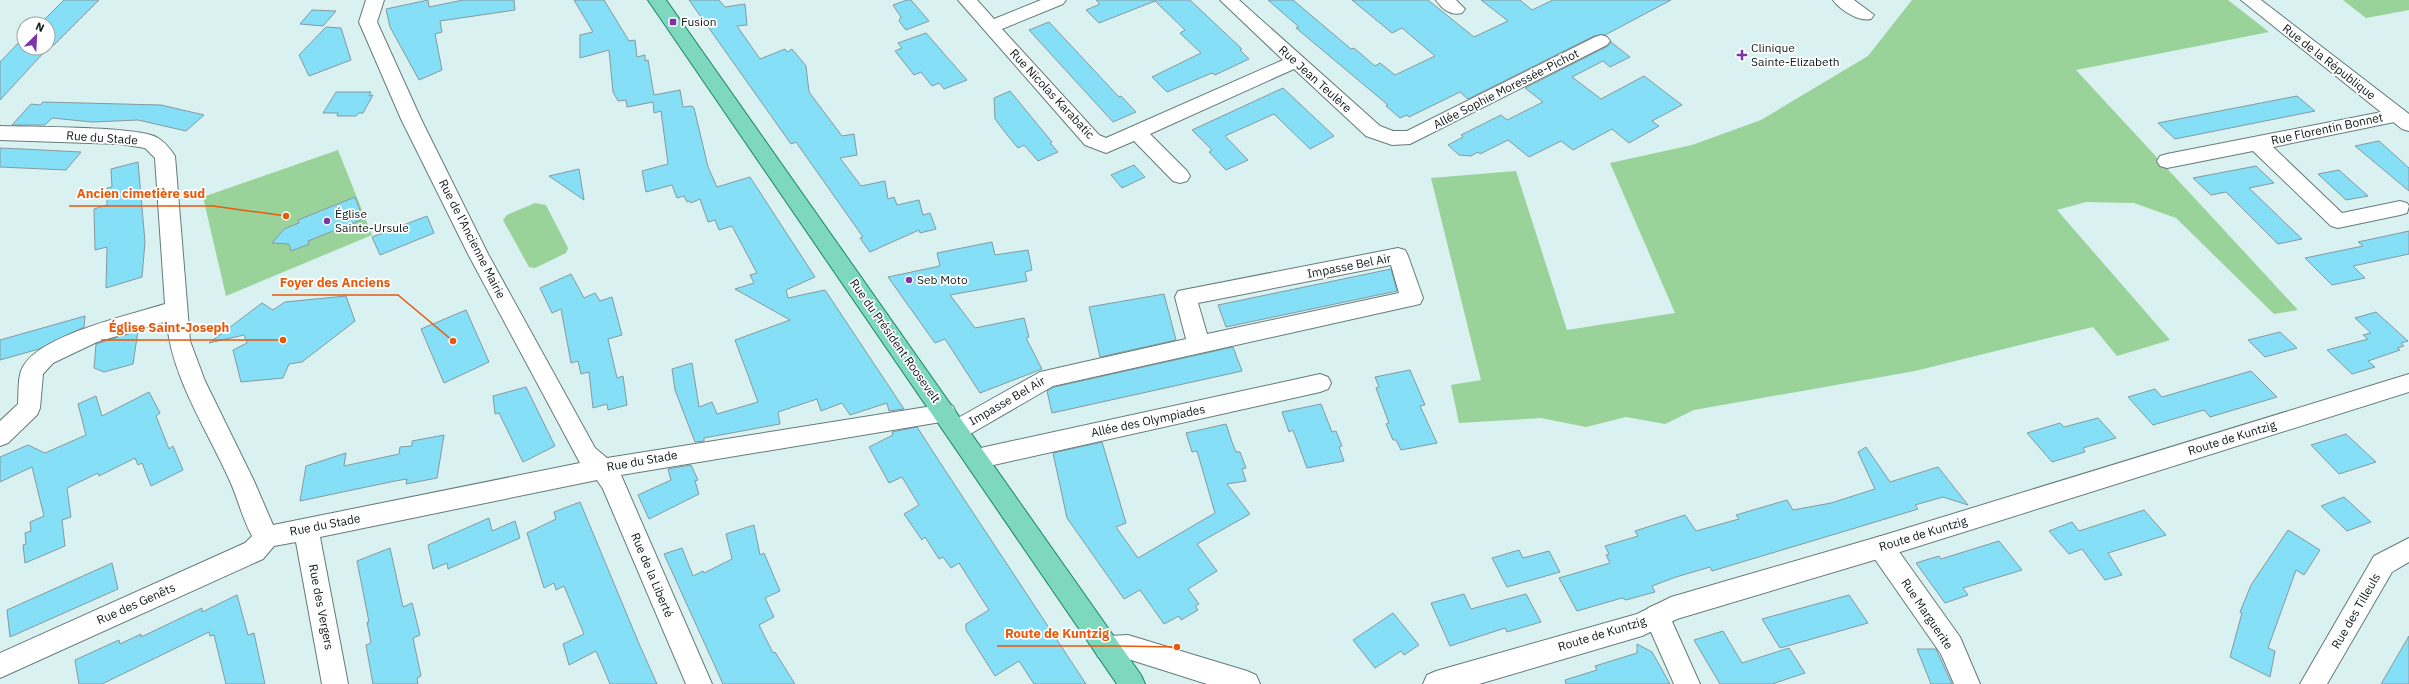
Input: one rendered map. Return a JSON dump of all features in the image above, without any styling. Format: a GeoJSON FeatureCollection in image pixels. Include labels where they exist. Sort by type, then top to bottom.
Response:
{"type":"FeatureCollection","features":[{"type":"Feature","properties":{"kind":"main road","name":"Rue du Président Roosevelt"},"geometry":{"type":"LineString","coordinates":[[657,0],[1132,684]]}},
{"type":"Feature","properties":{"kind":"street","name":"Rue de l'Ancienne Mairie"},"geometry":{"type":"LineString","coordinates":[[374,0],[368,22],[411,119],[478,254],[587,455],[602,468]]}},
{"type":"Feature","properties":{"kind":"street","name":"Rue Nicolas Karabatic"},"geometry":{"type":"LineString","coordinates":[[967,0],[1092,140],[1106,146],[1296,61]]}},
{"type":"Feature","properties":{"kind":"street"},"geometry":{"type":"LineString","coordinates":[[990,27],[1057,0]]}},
{"type":"Feature","properties":{"kind":"street","name":"Rue Jean Teulère"},"geometry":{"type":"LineString","coordinates":[[1229,0],[1373,131],[1392,138],[1410,136]]}},
{"type":"Feature","properties":{"kind":"street"},"geometry":{"type":"LineString","coordinates":[[1842,0],[1865,15]]}},
{"type":"Feature","properties":{"kind":"street","name":"Rue de la République"},"geometry":{"type":"LineString","coordinates":[[2250,0],[2403,119]]}},
{"type":"Feature","properties":{"kind":"street","name":"Allée Sophie Moressée-Pichot"},"geometry":{"type":"LineString","coordinates":[[1410,136],[1602,41]]}},
{"type":"Feature","properties":{"kind":"street","name":"Rue Florentin Bonnet"},"geometry":{"type":"LineString","coordinates":[[2167,161],[2257,143],[2403,119]]}},
{"type":"Feature","properties":{"kind":"street"},"geometry":{"type":"LineString","coordinates":[[1138,132],[1180,176]]}},
{"type":"Feature","properties":{"kind":"street","name":"Rue du Stade"},"geometry":{"type":"LineString","coordinates":[[0,133],[120,137],[151,142],[165,156],[179,341],[194,381],[242,481],[260,527],[267,536],[602,468],[951,422]]}},
{"type":"Feature","properties":{"kind":"street","name":"Rue Florentin Bonnet"},"geometry":{"type":"LineString","coordinates":[[2257,143],[2338,221],[2400,208]]}},
{"type":"Feature","properties":{"kind":"street","name":"Impasse Bel Air"},"geometry":{"type":"LineString","coordinates":[[951,422],[1048,378],[1199,345],[1412,298],[1398,256],[1186,297],[1199,345]]}},
{"type":"Feature","properties":{"kind":"street"},"geometry":{"type":"LineString","coordinates":[[0,436],[29,408],[32,371],[45,357],[90,336],[177,309]]}},
{"type":"Feature","properties":{"kind":"street","name":"Allée des Olympiades"},"geometry":{"type":"LineString","coordinates":[[976,459],[1320,383]]}},
{"type":"Feature","properties":{"kind":"street","name":"Route de Kuntzig"},"geometry":{"type":"LineString","coordinates":[[1436,684],[1642,624],[1671,609],[1881,547],[2409,383]]}},
{"type":"Feature","properties":{"kind":"street","name":"Rue de la Liberté"},"geometry":{"type":"LineString","coordinates":[[602,468],[613,483],[699,684]]}},
{"type":"Feature","properties":{"kind":"street","name":"Rue des Vergers"},"geometry":{"type":"LineString","coordinates":[[306,529],[335,684]]}},
{"type":"Feature","properties":{"kind":"street","name":"Rue des Genêts"},"geometry":{"type":"LineString","coordinates":[[0,666],[254,551],[267,536]]}},
{"type":"Feature","properties":{"kind":"street","name":"Rue Marguerite"},"geometry":{"type":"LineString","coordinates":[[1881,547],[1951,646],[1967,684]]}},
{"type":"Feature","properties":{"kind":"street","name":"Rue des Tilleuls"},"geometry":{"type":"LineString","coordinates":[[2313,684],[2383,564],[2409,549]]}},
{"type":"Feature","properties":{"kind":"street"},"geometry":{"type":"LineString","coordinates":[[1657,616],[1687,684]]}},
{"type":"Feature","properties":{"kind":"street"},"geometry":{"type":"LineString","coordinates":[[1107,648],[1128,647],[1247,684]]}},
{"type":"Feature","properties":{"kind":"green space"},"geometry":{"type":"Polygon","coordinates":[[[1912,0],[2228,0],[2269,32],[2076,70],[2298,310],[2274,314],[2176,218],[2134,203],[2086,202],[2057,210],[2170,340],[2117,356],[2093,327],[1915,371],[1694,410],[1665,424],[1626,417],[1586,427],[1541,418],[1459,423],[1451,385],[1481,380],[1431,178],[1516,171],[1567,330],[1675,313],[1610,163],[1692,145],[1761,120],[1868,56],[1912,0]]]}},
{"type":"Feature","properties":{"kind":"green space"},"geometry":{"type":"Polygon","coordinates":[[[2343,0],[2409,0],[2409,10],[2366,18],[2343,0]]]}},
{"type":"Feature","properties":{"kind":"green space"},"geometry":{"type":"Polygon","coordinates":[[[338,150],[372,235],[226,296],[203,197],[338,150]]]}},
{"type":"Feature","properties":{"kind":"green space"},"geometry":{"type":"Polygon","coordinates":[[[535,203],[546,205],[568,248],[566,253],[535,268],[529,267],[503,220],[507,215],[535,203]]]}},
{"type":"Feature","properties":{"kind":"building"},"geometry":{"type":"Polygon","coordinates":[[[64,0],[99,0],[56,43],[56,16],[48,16],[64,0]]]}},
{"type":"Feature","properties":{"kind":"building"},"geometry":{"type":"Polygon","coordinates":[[[428,0],[429,7],[463,0],[514,0],[515,10],[440,21],[442,32],[435,34],[442,70],[419,80],[390,27],[386,9],[428,0]]]}},
{"type":"Feature","properties":{"kind":"building"},"geometry":{"type":"Polygon","coordinates":[[[574,0],[604,0],[629,41],[635,40],[637,57],[645,55],[645,61],[648,60],[654,95],[680,90],[683,107],[692,106],[694,108],[708,167],[717,187],[750,177],[815,277],[786,290],[788,298],[825,290],[904,409],[889,411],[887,403],[850,415],[842,403],[821,411],[817,399],[778,412],[780,424],[704,438],[704,441],[695,442],[675,390],[672,369],[692,363],[699,407],[712,402],[717,414],[758,402],[735,340],[790,320],[735,289],[754,283],[750,275],[757,273],[732,226],[719,230],[715,220],[708,222],[700,199],[691,203],[690,201],[687,202],[684,196],[677,198],[672,185],[646,192],[642,171],[668,164],[661,111],[654,113],[653,102],[627,107],[626,100],[618,101],[613,92],[609,50],[580,58],[580,35],[593,32],[574,0]]]}},
{"type":"Feature","properties":{"kind":"building"},"geometry":{"type":"Polygon","coordinates":[[[689,0],[719,0],[725,7],[745,4],[747,25],[737,26],[760,59],[785,49],[787,52],[792,49],[806,66],[809,92],[842,136],[854,134],[857,155],[840,158],[861,186],[885,181],[888,199],[894,197],[897,205],[919,200],[923,215],[930,213],[936,229],[920,233],[919,230],[870,252],[860,238],[863,237],[796,142],[791,144],[689,0]]]}},
{"type":"Feature","properties":{"kind":"building"},"geometry":{"type":"Polygon","coordinates":[[[911,0],[929,21],[906,30],[899,21],[901,17],[893,5],[911,0]]]}},
{"type":"Feature","properties":{"kind":"building"},"geometry":{"type":"Polygon","coordinates":[[[1096,0],[1190,0],[1242,49],[1240,50],[1249,59],[1215,75],[1212,73],[1167,92],[1152,77],[1201,53],[1180,33],[1185,30],[1155,1],[1099,23],[1086,10],[1100,4],[1096,0]]]}},
{"type":"Feature","properties":{"kind":"building"},"geometry":{"type":"Polygon","coordinates":[[[1268,0],[1293,0],[1351,49],[1354,48],[1375,66],[1380,63],[1395,75],[1435,56],[1402,28],[1392,33],[1352,0],[1428,0],[1474,37],[1508,21],[1481,0],[1520,0],[1532,10],[1553,0],[1671,0],[1605,35],[1594,36],[1468,99],[1460,92],[1409,117],[1407,115],[1400,118],[1386,106],[1388,105],[1296,28],[1299,27],[1268,0]]]}},
{"type":"Feature","properties":{"kind":"building"},"geometry":{"type":"Polygon","coordinates":[[[312,10],[336,11],[323,26],[300,24],[312,10]]]}},
{"type":"Feature","properties":{"kind":"building"},"geometry":{"type":"Polygon","coordinates":[[[1049,22],[1119,97],[1121,96],[1136,112],[1113,122],[1029,30],[1049,22]]]}},
{"type":"Feature","properties":{"kind":"building"},"geometry":{"type":"Polygon","coordinates":[[[326,27],[341,28],[351,60],[309,76],[299,55],[326,27]]]}},
{"type":"Feature","properties":{"kind":"building"},"geometry":{"type":"Polygon","coordinates":[[[926,33],[967,80],[944,89],[939,83],[932,86],[921,72],[914,75],[895,51],[902,48],[898,43],[926,33]]]}},
{"type":"Feature","properties":{"kind":"building"},"geometry":{"type":"Polygon","coordinates":[[[1611,42],[1630,57],[1610,67],[1603,61],[1572,77],[1601,99],[1644,76],[1682,105],[1652,121],[1659,126],[1629,143],[1612,129],[1573,150],[1561,141],[1529,157],[1508,140],[1480,154],[1478,152],[1471,156],[1459,155],[1448,145],[1463,137],[1461,135],[1501,115],[1507,120],[1543,102],[1525,88],[1608,46],[1611,42]]]}},
{"type":"Feature","properties":{"kind":"building"},"geometry":{"type":"Polygon","coordinates":[[[16,45],[16,56],[41,56],[0,100],[0,62],[16,45]]]}},
{"type":"Feature","properties":{"kind":"building"},"geometry":{"type":"Polygon","coordinates":[[[1283,88],[1334,136],[1310,149],[1274,114],[1225,136],[1248,160],[1226,170],[1209,152],[1212,150],[1192,130],[1283,88]]]}},
{"type":"Feature","properties":{"kind":"building"},"geometry":{"type":"Polygon","coordinates":[[[1010,91],[1052,142],[1050,143],[1058,152],[1038,161],[1024,145],[1018,148],[1008,136],[995,119],[994,98],[1010,91]]]}},
{"type":"Feature","properties":{"kind":"building"},"geometry":{"type":"Polygon","coordinates":[[[336,92],[371,92],[369,96],[373,95],[363,113],[359,113],[356,116],[337,116],[338,113],[323,113],[336,92]]]}},
{"type":"Feature","properties":{"kind":"building"},"geometry":{"type":"Polygon","coordinates":[[[2297,96],[2315,111],[2175,139],[2158,123],[2297,96]]]}},
{"type":"Feature","properties":{"kind":"building"},"geometry":{"type":"Polygon","coordinates":[[[43,102],[161,105],[204,115],[186,131],[138,120],[92,122],[52,118],[45,125],[12,125],[31,104],[40,105],[43,102]]]}},
{"type":"Feature","properties":{"kind":"building"},"geometry":{"type":"Polygon","coordinates":[[[2379,141],[2409,168],[2409,191],[2355,146],[2379,141]]]}},
{"type":"Feature","properties":{"kind":"building"},"geometry":{"type":"Polygon","coordinates":[[[0,148],[81,152],[66,170],[0,167],[0,148]]]}},
{"type":"Feature","properties":{"kind":"building"},"geometry":{"type":"Polygon","coordinates":[[[138,162],[145,242],[142,277],[106,288],[107,247],[95,250],[94,209],[107,205],[107,188],[112,187],[111,169],[138,162]]]}},
{"type":"Feature","properties":{"kind":"building"},"geometry":{"type":"Polygon","coordinates":[[[1134,165],[1145,177],[1122,188],[1111,175],[1134,165]]]}},
{"type":"Feature","properties":{"kind":"building"},"geometry":{"type":"Polygon","coordinates":[[[2256,166],[2274,183],[2249,188],[2302,239],[2278,244],[2226,192],[2211,195],[2193,178],[2256,166]]]}},
{"type":"Feature","properties":{"kind":"building"},"geometry":{"type":"Polygon","coordinates":[[[579,169],[584,200],[549,176],[579,169]]]}},
{"type":"Feature","properties":{"kind":"building"},"geometry":{"type":"Polygon","coordinates":[[[2339,170],[2368,196],[2346,200],[2318,174],[2339,170]]]}},
{"type":"Feature","properties":{"kind":"building","name":"Église Sainte-Ursule"},"geometry":{"type":"Polygon","coordinates":[[[355,197],[363,219],[308,241],[309,244],[291,251],[289,244],[272,243],[284,229],[299,223],[298,220],[355,197]]]}},
{"type":"Feature","properties":{"kind":"building"},"geometry":{"type":"Polygon","coordinates":[[[427,216],[434,233],[380,255],[372,237],[427,216]]]}},
{"type":"Feature","properties":{"kind":"building"},"geometry":{"type":"Polygon","coordinates":[[[2409,231],[2409,254],[2353,266],[2365,278],[2332,285],[2305,258],[2363,246],[2358,242],[2409,231]]]}},
{"type":"Feature","properties":{"kind":"building"},"geometry":{"type":"Polygon","coordinates":[[[992,242],[995,255],[1028,250],[1032,270],[1025,272],[1027,281],[950,295],[975,328],[1024,318],[1029,337],[1026,338],[1042,369],[980,393],[945,339],[935,343],[888,277],[940,266],[937,253],[992,242]]]}},
{"type":"Feature","properties":{"kind":"building"},"geometry":{"type":"Polygon","coordinates":[[[1391,269],[1397,291],[1226,327],[1218,305],[1391,269]]]}},
{"type":"Feature","properties":{"kind":"building"},"geometry":{"type":"Polygon","coordinates":[[[571,274],[584,298],[595,293],[600,301],[612,297],[622,335],[608,339],[617,378],[623,376],[627,405],[608,410],[607,404],[593,408],[589,372],[581,374],[578,361],[571,363],[561,309],[552,313],[540,288],[571,274]]]}},
{"type":"Feature","properties":{"kind":"building"},"geometry":{"type":"Polygon","coordinates":[[[1164,294],[1176,340],[1100,357],[1089,307],[1164,294]]]}},
{"type":"Feature","properties":{"kind":"building"},"geometry":{"type":"Polygon","coordinates":[[[346,296],[355,321],[302,362],[289,364],[283,378],[241,382],[233,350],[247,343],[244,335],[209,343],[262,303],[273,310],[285,302],[346,296]]]}},
{"type":"Feature","properties":{"kind":"building"},"geometry":{"type":"Polygon","coordinates":[[[466,310],[489,362],[444,383],[421,329],[466,310]]]}},
{"type":"Feature","properties":{"kind":"building"},"geometry":{"type":"Polygon","coordinates":[[[2376,312],[2408,341],[2401,343],[2404,346],[2397,348],[2400,350],[2368,361],[2375,367],[2352,374],[2327,350],[2368,339],[2363,335],[2371,333],[2355,318],[2376,312]]]}},
{"type":"Feature","properties":{"kind":"building"},"geometry":{"type":"Polygon","coordinates":[[[85,316],[84,327],[39,349],[0,360],[0,340],[85,316]]]}},
{"type":"Feature","properties":{"kind":"building"},"geometry":{"type":"Polygon","coordinates":[[[138,331],[133,364],[104,372],[94,368],[96,344],[138,331]]]}},
{"type":"Feature","properties":{"kind":"building"},"geometry":{"type":"Polygon","coordinates":[[[2280,332],[2297,348],[2265,357],[2248,340],[2280,332]]]}},
{"type":"Feature","properties":{"kind":"building"},"geometry":{"type":"Polygon","coordinates":[[[1233,347],[1242,371],[1052,413],[1047,391],[1054,387],[1233,347]]]}},
{"type":"Feature","properties":{"kind":"building"},"geometry":{"type":"Polygon","coordinates":[[[1410,370],[1425,405],[1420,406],[1437,443],[1401,450],[1396,440],[1393,440],[1386,424],[1389,423],[1376,388],[1379,387],[1375,377],[1410,370]]]}},
{"type":"Feature","properties":{"kind":"building"},"geometry":{"type":"Polygon","coordinates":[[[2251,371],[2277,397],[2210,417],[2204,410],[2153,425],[2128,397],[2155,389],[2162,397],[2251,371]]]}},
{"type":"Feature","properties":{"kind":"building"},"geometry":{"type":"Polygon","coordinates":[[[526,387],[555,446],[523,462],[499,413],[495,414],[493,396],[526,387]]]}},
{"type":"Feature","properties":{"kind":"building"},"geometry":{"type":"Polygon","coordinates":[[[149,392],[160,413],[156,416],[169,449],[173,446],[183,470],[151,486],[142,463],[138,465],[135,458],[99,476],[98,473],[67,488],[71,517],[62,520],[65,546],[25,563],[23,545],[26,544],[25,533],[31,531],[30,522],[44,516],[32,467],[0,482],[0,457],[28,445],[45,453],[86,435],[78,404],[96,396],[102,416],[149,392]]]}},
{"type":"Feature","properties":{"kind":"building"},"geometry":{"type":"Polygon","coordinates":[[[1321,404],[1332,432],[1336,431],[1342,446],[1339,447],[1344,461],[1307,468],[1293,430],[1289,432],[1282,412],[1321,404]]]}},
{"type":"Feature","properties":{"kind":"building"},"geometry":{"type":"Polygon","coordinates":[[[2098,418],[2116,438],[2083,448],[2085,452],[2052,462],[2027,433],[2060,423],[2064,427],[2098,418]]]}},
{"type":"Feature","properties":{"kind":"building"},"geometry":{"type":"Polygon","coordinates":[[[1226,424],[1236,452],[1240,452],[1246,468],[1242,469],[1246,481],[1227,484],[1250,514],[1197,544],[1217,571],[1188,589],[1199,604],[1195,606],[1198,610],[1181,620],[1179,616],[1164,624],[1140,590],[1124,599],[1067,518],[1053,453],[1102,442],[1126,523],[1116,527],[1138,558],[1215,513],[1197,451],[1192,452],[1186,433],[1226,424]]]}},
{"type":"Feature","properties":{"kind":"building"},"geometry":{"type":"Polygon","coordinates":[[[917,427],[1086,684],[1034,684],[1019,661],[995,676],[966,630],[966,624],[989,610],[959,563],[951,568],[943,557],[939,559],[925,537],[922,540],[904,514],[919,505],[902,477],[889,483],[869,447],[893,435],[892,432],[917,427]]]}},
{"type":"Feature","properties":{"kind":"building"},"geometry":{"type":"Polygon","coordinates":[[[2346,434],[2376,462],[2339,474],[2311,445],[2346,434]]]}},
{"type":"Feature","properties":{"kind":"building"},"geometry":{"type":"Polygon","coordinates":[[[444,435],[437,478],[406,484],[407,479],[395,481],[300,501],[306,466],[346,453],[344,466],[399,454],[400,447],[412,446],[412,441],[444,435]]]}},
{"type":"Feature","properties":{"kind":"building"},"geometry":{"type":"Polygon","coordinates":[[[1866,447],[1890,482],[1938,467],[1968,505],[1943,497],[1915,505],[1918,509],[1712,571],[1710,567],[1676,577],[1652,586],[1655,592],[1626,600],[1622,598],[1577,611],[1559,578],[1610,563],[1606,555],[1609,554],[1605,546],[1638,536],[1635,531],[1685,515],[1696,531],[1739,519],[1736,515],[1787,500],[1793,510],[1831,503],[1875,489],[1858,452],[1866,447]]]}},
{"type":"Feature","properties":{"kind":"building"},"geometry":{"type":"Polygon","coordinates":[[[691,465],[698,480],[695,481],[699,494],[649,519],[638,495],[671,480],[668,469],[691,465]]]}},
{"type":"Feature","properties":{"kind":"building"},"geometry":{"type":"Polygon","coordinates":[[[2344,497],[2371,522],[2347,531],[2321,506],[2344,497]]]}},
{"type":"Feature","properties":{"kind":"building"},"geometry":{"type":"Polygon","coordinates":[[[580,502],[657,684],[610,684],[596,651],[569,665],[563,644],[584,634],[564,586],[556,590],[554,583],[544,588],[527,533],[556,519],[554,512],[580,502]]]}},
{"type":"Feature","properties":{"kind":"building"},"geometry":{"type":"Polygon","coordinates":[[[2144,510],[2166,535],[2108,553],[2122,575],[2105,580],[2082,549],[2069,554],[2049,531],[2072,522],[2079,531],[2144,510]]]}},
{"type":"Feature","properties":{"kind":"building"},"geometry":{"type":"Polygon","coordinates":[[[489,518],[492,531],[515,521],[520,538],[448,569],[447,563],[433,569],[428,545],[489,518]]]}},
{"type":"Feature","properties":{"kind":"building"},"geometry":{"type":"Polygon","coordinates":[[[754,525],[760,555],[764,553],[780,591],[765,598],[774,617],[759,625],[773,653],[775,652],[795,684],[723,684],[664,554],[682,548],[693,576],[703,571],[704,573],[732,559],[726,534],[754,525]]]}},
{"type":"Feature","properties":{"kind":"building"},"geometry":{"type":"Polygon","coordinates":[[[2288,530],[2320,550],[2304,575],[2296,570],[2268,648],[2275,651],[2270,677],[2230,657],[2242,613],[2240,612],[2251,585],[2288,530]]]}},
{"type":"Feature","properties":{"kind":"building"},"geometry":{"type":"Polygon","coordinates":[[[1999,541],[2022,570],[1963,588],[1968,595],[1945,603],[1916,563],[1939,556],[1941,559],[1999,541]]]}},
{"type":"Feature","properties":{"kind":"building"},"geometry":{"type":"Polygon","coordinates":[[[390,548],[403,607],[412,603],[420,635],[413,638],[421,676],[417,678],[418,684],[373,684],[366,645],[371,643],[367,622],[369,622],[357,561],[390,548]]]}},
{"type":"Feature","properties":{"kind":"building"},"geometry":{"type":"Polygon","coordinates":[[[1519,550],[1523,558],[1549,551],[1560,572],[1507,587],[1492,558],[1519,550]]]}},
{"type":"Feature","properties":{"kind":"building"},"geometry":{"type":"Polygon","coordinates":[[[112,563],[118,589],[10,637],[7,610],[112,563]]]}},
{"type":"Feature","properties":{"kind":"building"},"geometry":{"type":"Polygon","coordinates":[[[1464,594],[1471,609],[1526,594],[1541,622],[1507,632],[1505,628],[1450,646],[1431,603],[1464,594]]]}},
{"type":"Feature","properties":{"kind":"building"},"geometry":{"type":"Polygon","coordinates":[[[237,595],[248,635],[254,633],[265,684],[226,684],[214,635],[210,636],[209,632],[102,684],[79,684],[75,660],[119,640],[120,644],[141,634],[141,637],[202,608],[202,612],[237,595]]]}},
{"type":"Feature","properties":{"kind":"building"},"geometry":{"type":"Polygon","coordinates":[[[1849,595],[1868,623],[1780,648],[1762,619],[1849,595]]]}},
{"type":"Feature","properties":{"kind":"building"},"geometry":{"type":"Polygon","coordinates":[[[1393,613],[1419,645],[1404,655],[1401,651],[1375,668],[1353,640],[1393,613]]]}},
{"type":"Feature","properties":{"kind":"building"},"geometry":{"type":"Polygon","coordinates":[[[1723,631],[1742,663],[1789,648],[1805,673],[1772,684],[1720,684],[1694,640],[1723,631]]]}},
{"type":"Feature","properties":{"kind":"building"},"geometry":{"type":"Polygon","coordinates":[[[2409,636],[2409,684],[2381,684],[2409,636]]]}},
{"type":"Feature","properties":{"kind":"building"},"geometry":{"type":"Polygon","coordinates":[[[1637,644],[1652,652],[1670,684],[1566,684],[1565,680],[1597,670],[1595,666],[1637,653],[1637,644]]]}},
{"type":"Feature","properties":{"kind":"building"},"geometry":{"type":"Polygon","coordinates":[[[1917,649],[1936,649],[1952,684],[1931,684],[1917,649]]]}},
{"type":"Feature","properties":{"kind":"place","name":"Fusion"},"geometry":{"type":"Point","coordinates":[673,22]}},
{"type":"Feature","properties":{"kind":"place","name":"Clinique Sainte-Elizabeth"},"geometry":{"type":"Point","coordinates":[1742,55]}},
{"type":"Feature","properties":{"kind":"place","name":"Ancien cimetière sud"},"geometry":{"type":"Point","coordinates":[286,216]}},
{"type":"Feature","properties":{"kind":"place","name":"Église Sainte-Ursule"},"geometry":{"type":"Point","coordinates":[327,221]}},
{"type":"Feature","properties":{"kind":"place","name":"Seb Moto"},"geometry":{"type":"Point","coordinates":[909,280]}},
{"type":"Feature","properties":{"kind":"place","name":"Église Saint-Joseph"},"geometry":{"type":"Point","coordinates":[283,340]}},
{"type":"Feature","properties":{"kind":"place","name":"Foyer des Anciens"},"geometry":{"type":"Point","coordinates":[453,341]}},
{"type":"Feature","properties":{"kind":"place","name":"Route de Kuntzig"},"geometry":{"type":"Point","coordinates":[1177,647]}}]}
